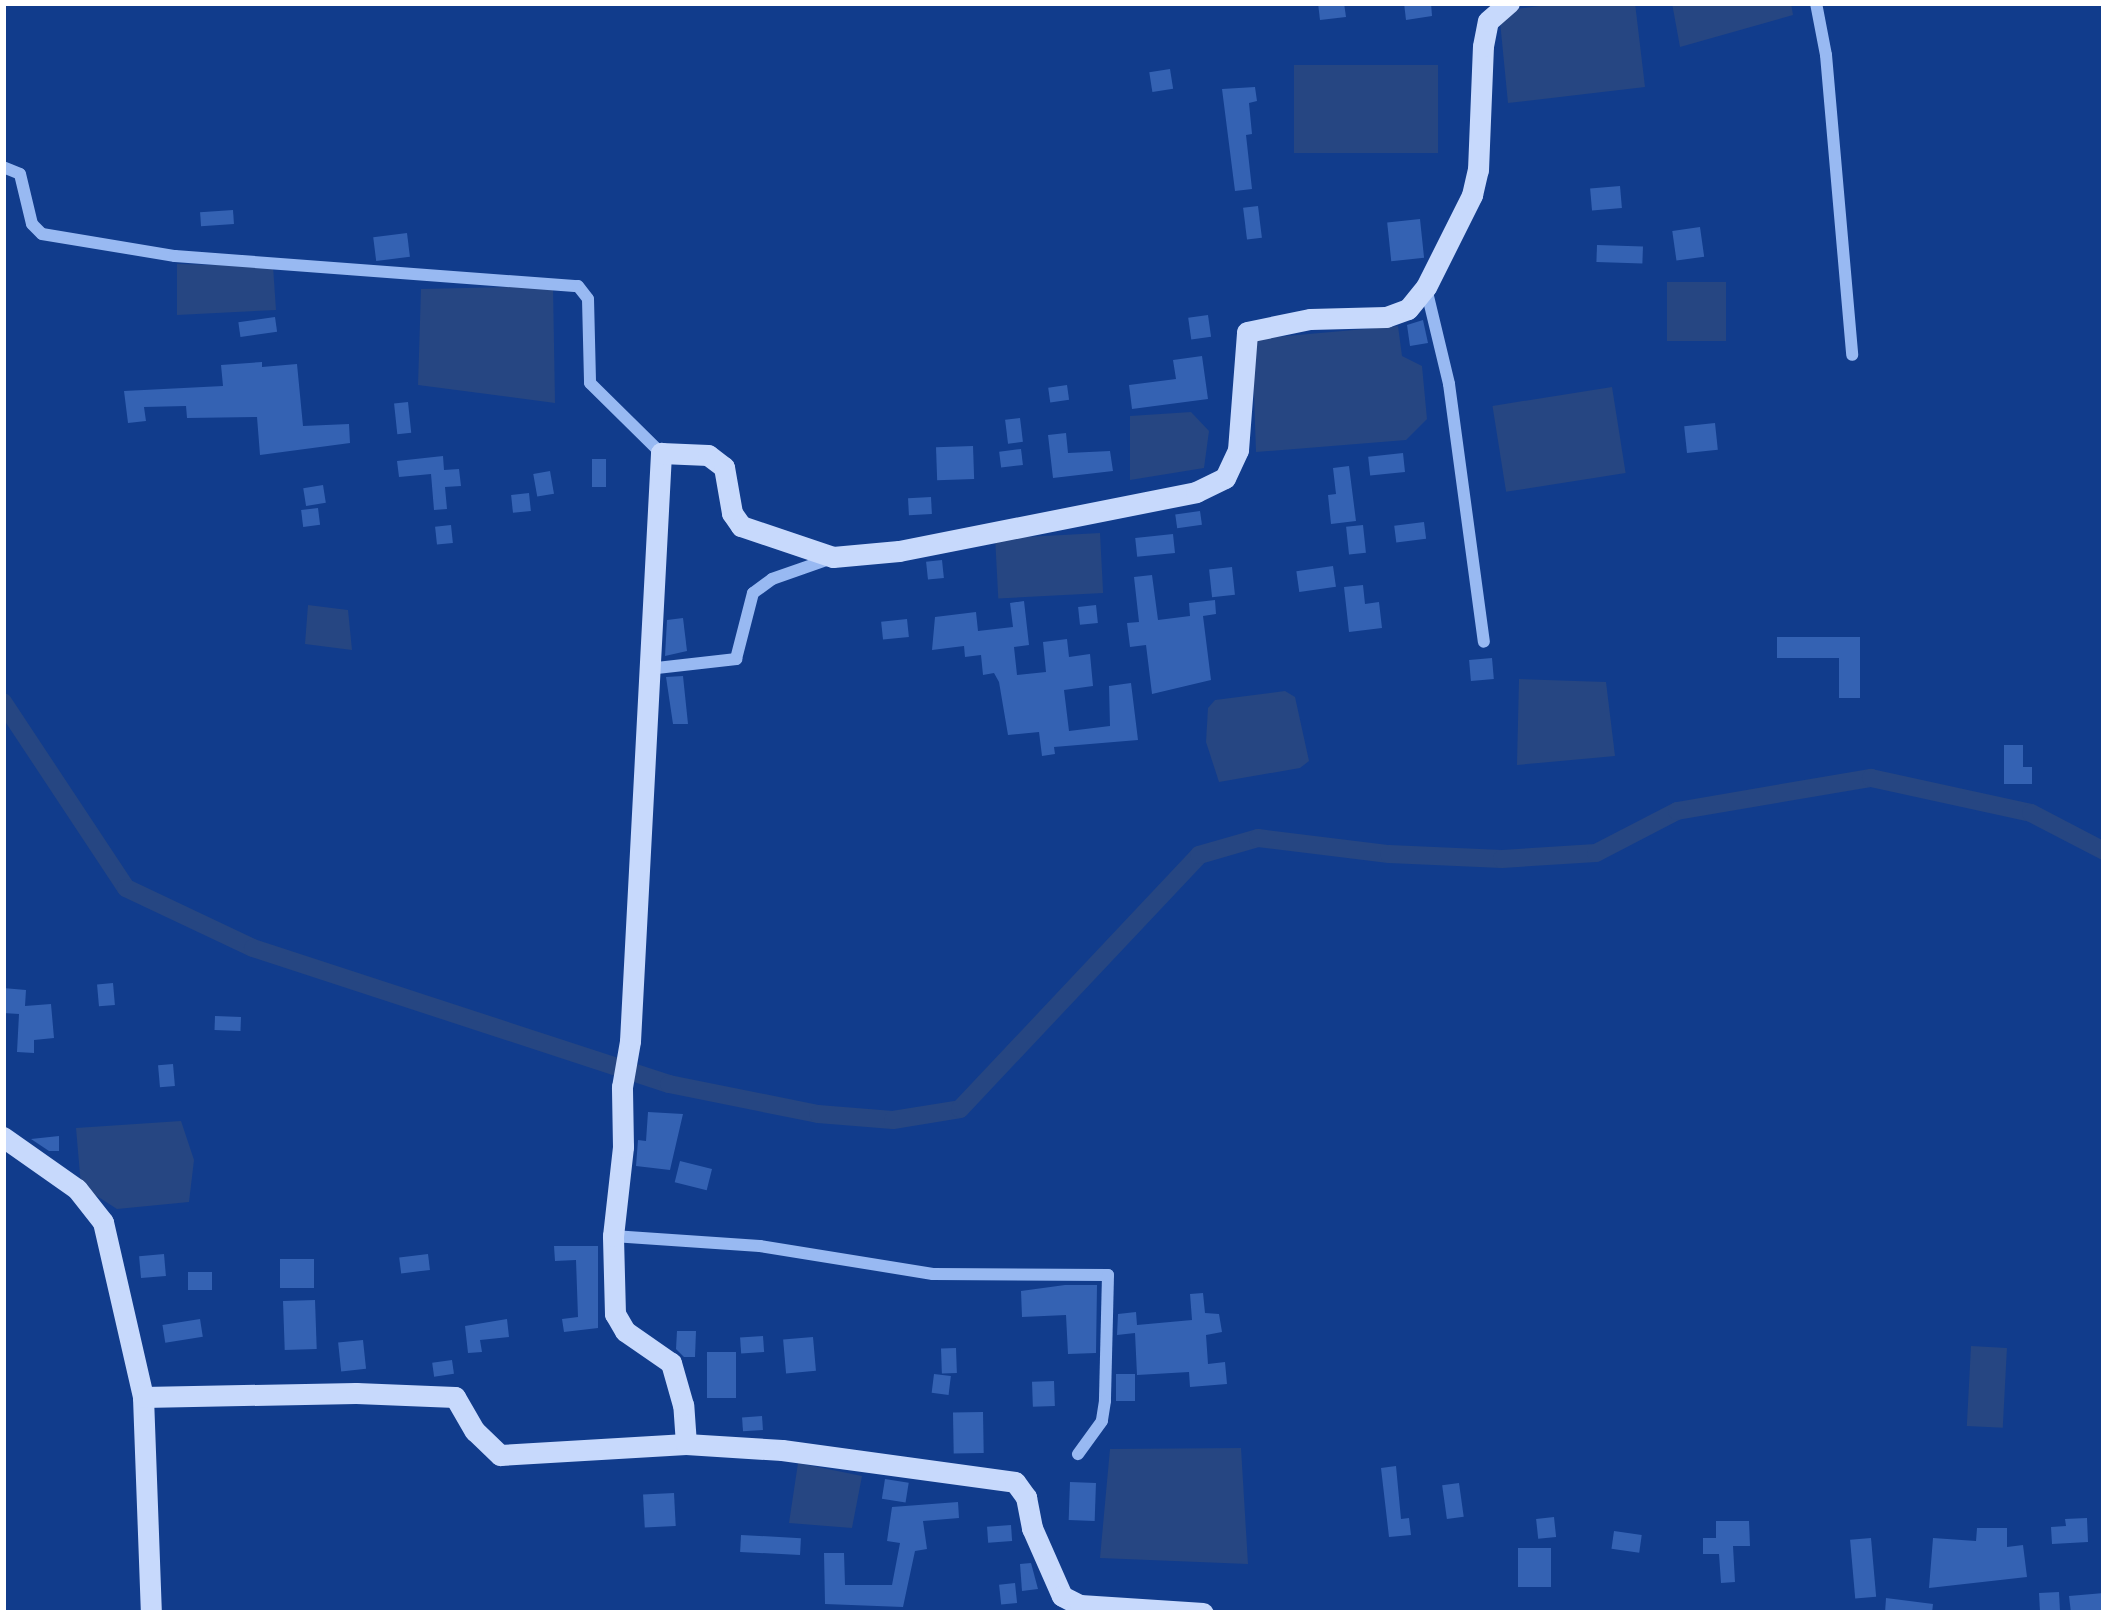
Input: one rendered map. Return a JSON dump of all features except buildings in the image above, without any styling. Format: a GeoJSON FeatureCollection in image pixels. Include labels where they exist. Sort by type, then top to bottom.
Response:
{"type":"FeatureCollection","features":[{"type":"Feature","properties":{"kind":"main road"},"geometry":{"type":"LineString","coordinates":[[686,1444],[683,1405],[671,1363],[618,1325],[613,1236],[623,1147],[622,1087],[630,1041],[661,453],[708,455],[724,467],[732,513],[742,526],[833,557],[899,551],[1196,492],[1225,478],[1235,464],[1246,332],[1310,319],[1386,317],[1408,309],[1426,287],[1472,194],[1483,46],[1488,21],[1509,3]]}},
{"type":"Feature","properties":{"kind":"main road"},"geometry":{"type":"LineString","coordinates":[[3,1137],[77,1190],[103,1222],[143,1397],[151,1613]]}},
{"type":"Feature","properties":{"kind":"main road"},"geometry":{"type":"LineString","coordinates":[[143,1397],[291,1393],[454,1397],[475,1431],[500,1455],[686,1444],[782,1450],[1015,1482],[1026,1497],[1032,1528],[1062,1596],[1080,1606],[1203,1613]]}},
{"type":"Feature","properties":{"kind":"street"},"geometry":{"type":"LineString","coordinates":[[1816,3],[1826,55],[1852,355]]}},
{"type":"Feature","properties":{"kind":"street"},"geometry":{"type":"LineString","coordinates":[[3,167],[20,174],[32,224],[42,234],[175,256],[578,286],[588,299],[590,383],[661,453]]}},
{"type":"Feature","properties":{"kind":"street"},"geometry":{"type":"LineString","coordinates":[[1426,287],[1449,384],[1484,642]]}},
{"type":"Feature","properties":{"kind":"street"},"geometry":{"type":"LineString","coordinates":[[648,669],[736,658],[753,593],[772,579],[833,557]]}},
{"type":"Feature","properties":{"kind":"street"},"geometry":{"type":"LineString","coordinates":[[613,1236],[760,1246],[933,1274],[1108,1275],[1102,1421],[1078,1454]]}},
{"type":"Feature","properties":{"kind":"water"},"geometry":{"type":"Polygon","coordinates":[[[1563,3],[1635,3],[1645,87],[1508,103],[1499,11],[1563,3]]]}},
{"type":"Feature","properties":{"kind":"water"},"geometry":{"type":"Polygon","coordinates":[[[1672,3],[1791,3],[1793,15],[1680,47],[1672,3]]]}},
{"type":"Feature","properties":{"kind":"water"},"geometry":{"type":"Polygon","coordinates":[[[1294,65],[1438,65],[1438,153],[1294,153],[1294,65]]]}},
{"type":"Feature","properties":{"kind":"water"},"geometry":{"type":"Polygon","coordinates":[[[177,264],[273,266],[276,310],[177,315],[177,264]]]}},
{"type":"Feature","properties":{"kind":"water"},"geometry":{"type":"Polygon","coordinates":[[[1667,282],[1726,282],[1726,341],[1667,341],[1667,282]]]}},
{"type":"Feature","properties":{"kind":"water"},"geometry":{"type":"Polygon","coordinates":[[[553,286],[555,403],[418,385],[421,289],[553,286]]]}},
{"type":"Feature","properties":{"kind":"water"},"geometry":{"type":"Polygon","coordinates":[[[1398,326],[1402,356],[1422,366],[1427,419],[1406,440],[1256,452],[1252,339],[1398,326]]]}},
{"type":"Feature","properties":{"kind":"water"},"geometry":{"type":"Polygon","coordinates":[[[1612,387],[1626,473],[1506,492],[1492,406],[1612,387]]]}},
{"type":"Feature","properties":{"kind":"water"},"geometry":{"type":"Polygon","coordinates":[[[1191,412],[1209,431],[1204,468],[1130,480],[1130,416],[1191,412]]]}},
{"type":"Feature","properties":{"kind":"water"},"geometry":{"type":"Polygon","coordinates":[[[1100,533],[1103,593],[998,598],[995,538],[1100,533]]]}},
{"type":"Feature","properties":{"kind":"water"},"geometry":{"type":"Polygon","coordinates":[[[308,605],[348,610],[352,650],[305,644],[308,605]]]}},
{"type":"Feature","properties":{"kind":"water"},"geometry":{"type":"Polygon","coordinates":[[[1519,679],[1606,682],[1615,756],[1517,765],[1519,679]]]}},
{"type":"Feature","properties":{"kind":"water"},"geometry":{"type":"Polygon","coordinates":[[[1285,691],[1295,697],[1309,761],[1300,768],[1219,782],[1206,742],[1208,708],[1215,700],[1285,691]]]}},
{"type":"Feature","properties":{"kind":"water"},"geometry":{"type":"Polygon","coordinates":[[[181,1121],[194,1160],[189,1202],[117,1209],[81,1186],[76,1128],[181,1121]]]}},
{"type":"Feature","properties":{"kind":"water"},"geometry":{"type":"Polygon","coordinates":[[[1971,1346],[2007,1348],[2003,1428],[1967,1426],[1971,1346]]]}},
{"type":"Feature","properties":{"kind":"water"},"geometry":{"type":"Polygon","coordinates":[[[1241,1448],[1248,1564],[1100,1558],[1110,1449],[1241,1448]]]}},
{"type":"Feature","properties":{"kind":"water"},"geometry":{"type":"Polygon","coordinates":[[[798,1463],[862,1476],[852,1528],[789,1523],[798,1463]]]}},
{"type":"Feature","properties":{"kind":"waterway"},"geometry":{"type":"LineString","coordinates":[[3,702],[126,888],[253,948],[669,1084],[818,1114],[893,1120],[960,1109],[1199,855],[1258,838],[1389,854],[1502,859],[1596,853],[1677,811],[1871,778],[2031,813],[2104,851]]}}]}
